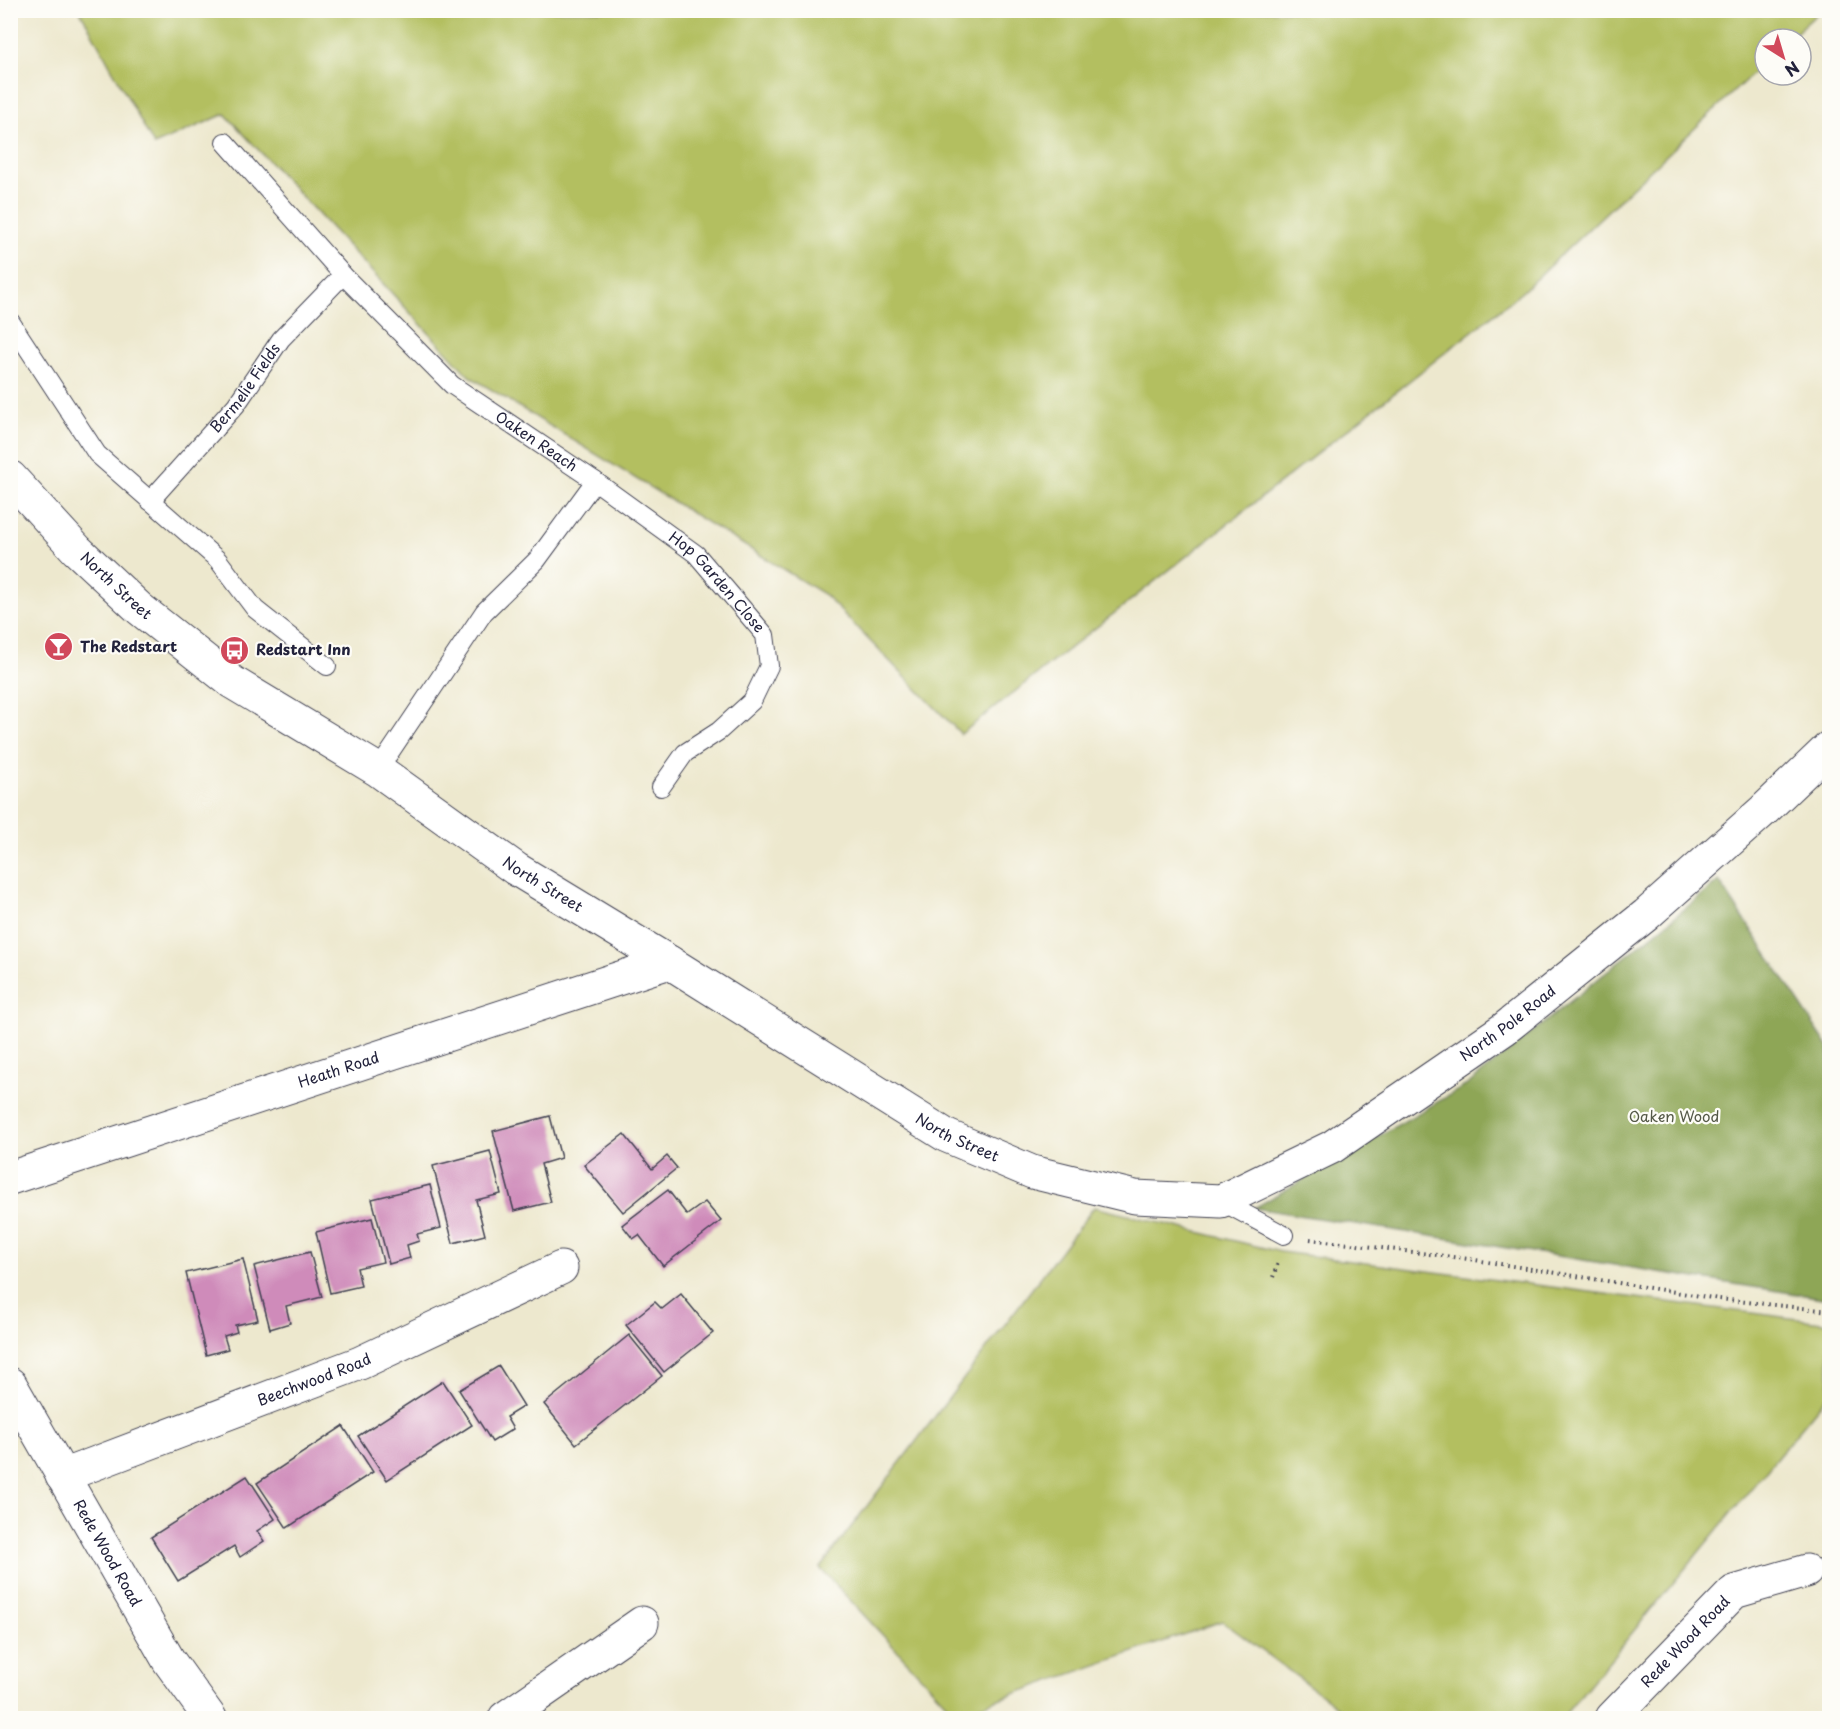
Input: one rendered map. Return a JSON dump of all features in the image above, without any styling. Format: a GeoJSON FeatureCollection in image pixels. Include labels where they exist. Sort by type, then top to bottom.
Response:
{"type":"FeatureCollection","features":[{"type":"Feature","properties":{"kind":"street","name":"North Street"},"geometry":{"type":"LineString","coordinates":[[10,477],[77,550],[140,609],[232,682],[378,770],[516,869],[947,1136],[1032,1172],[1134,1197]]}},
{"type":"Feature","properties":{"kind":"street","name":"North Pole Road"},"geometry":{"type":"LineString","coordinates":[[1134,1197],[1221,1201],[1332,1147],[1504,1029],[1646,915],[1764,810],[1830,747]]}},
{"type":"Feature","properties":{"kind":"street","name":"Heath Road"},"geometry":{"type":"LineString","coordinates":[[10,1178],[669,962]]}},
{"type":"Feature","properties":{"kind":"street","name":"Beechwood Road"},"geometry":{"type":"LineString","coordinates":[[62,1476],[360,1363],[561,1268]]}},
{"type":"Feature","properties":{"kind":"street","name":"Rede Wood Road"},"geometry":{"type":"LineString","coordinates":[[10,1384],[169,1661],[210,1719]]}},
{"type":"Feature","properties":{"kind":"street","name":"Rede Wood Road"},"geometry":{"type":"LineString","coordinates":[[1612,1719],[1734,1592],[1806,1571]]}},
{"type":"Feature","properties":{"kind":"street"},"geometry":{"type":"LineString","coordinates":[[505,1719],[642,1623]]}},
{"type":"Feature","properties":{"kind":"lane","name":"Oaken Reach"},"geometry":{"type":"LineString","coordinates":[[225,142],[343,275],[453,385],[595,481]]}},
{"type":"Feature","properties":{"kind":"lane","name":"Bermelie Fields"},"geometry":{"type":"LineString","coordinates":[[150,501],[236,405],[281,339],[343,275]]}},
{"type":"Feature","properties":{"kind":"lane"},"geometry":{"type":"LineString","coordinates":[[10,321],[97,454],[218,560],[255,609],[327,666]]}},
{"type":"Feature","properties":{"kind":"lane"},"geometry":{"type":"LineString","coordinates":[[378,770],[484,612],[537,560],[595,481]]}},
{"type":"Feature","properties":{"kind":"lane","name":"Hop Garden Close"},"geometry":{"type":"LineString","coordinates":[[595,481],[696,554],[765,635],[768,666],[752,700],[719,731],[685,753],[661,787]]}},
{"type":"Feature","properties":{"kind":"lane"},"geometry":{"type":"LineString","coordinates":[[1221,1201],[1284,1235]]}},
{"type":"Feature","properties":{"kind":"path"},"geometry":{"type":"LineString","coordinates":[[1284,1235],[1469,1259],[1719,1299],[1830,1311]]}},
{"type":"Feature","properties":{"kind":"green space"},"geometry":{"type":"Polygon","coordinates":[[[80,11],[1820,11],[1802,27],[1753,27],[1753,73],[1522,292],[961,734],[825,595],[469,376],[225,114],[154,145],[80,11]]]}},
{"type":"Feature","properties":{"kind":"green space","name":"Oaken Wood"},"geometry":{"type":"Polygon","coordinates":[[[1719,881],[1829,1048],[1829,1299],[1254,1208],[1467,1085],[1719,881]]]}},
{"type":"Feature","properties":{"kind":"green space"},"geometry":{"type":"Polygon","coordinates":[[[1094,1207],[1281,1252],[1829,1323],[1829,1394],[1562,1718],[1353,1718],[1222,1621],[956,1714],[820,1568],[1094,1207]]]}},
{"type":"Feature","properties":{"kind":"building"},"geometry":{"type":"Polygon","coordinates":[[[550,1116],[561,1158],[541,1164],[551,1202],[514,1211],[493,1131],[550,1116]]]}},
{"type":"Feature","properties":{"kind":"building"},"geometry":{"type":"Polygon","coordinates":[[[624,1134],[652,1169],[667,1156],[677,1168],[623,1212],[584,1165],[624,1134]]]}},
{"type":"Feature","properties":{"kind":"building"},"geometry":{"type":"Polygon","coordinates":[[[490,1151],[501,1194],[476,1200],[485,1235],[453,1243],[433,1166],[490,1151]]]}},
{"type":"Feature","properties":{"kind":"building"},"geometry":{"type":"Polygon","coordinates":[[[430,1185],[441,1228],[417,1234],[419,1241],[407,1245],[410,1258],[389,1264],[372,1199],[430,1185]]]}},
{"type":"Feature","properties":{"kind":"building"},"geometry":{"type":"Polygon","coordinates":[[[668,1190],[687,1215],[705,1202],[721,1221],[663,1266],[639,1235],[633,1239],[622,1225],[668,1190]]]}},
{"type":"Feature","properties":{"kind":"building"},"geometry":{"type":"Polygon","coordinates":[[[372,1218],[383,1262],[357,1268],[361,1286],[330,1293],[316,1232],[372,1218]]]}},
{"type":"Feature","properties":{"kind":"building"},"geometry":{"type":"Polygon","coordinates":[[[310,1252],[322,1297],[286,1306],[290,1323],[270,1329],[254,1266],[310,1252]]]}},
{"type":"Feature","properties":{"kind":"building"},"geometry":{"type":"Polygon","coordinates":[[[243,1259],[258,1320],[235,1325],[237,1332],[224,1336],[228,1349],[206,1355],[186,1273],[243,1259]]]}},
{"type":"Feature","properties":{"kind":"building"},"geometry":{"type":"Polygon","coordinates":[[[681,1294],[713,1333],[664,1372],[626,1325],[655,1302],[662,1309],[681,1294]]]}},
{"type":"Feature","properties":{"kind":"building"},"geometry":{"type":"Polygon","coordinates":[[[629,1335],[662,1376],[576,1444],[544,1404],[629,1335]]]}},
{"type":"Feature","properties":{"kind":"building"},"geometry":{"type":"Polygon","coordinates":[[[499,1366],[524,1406],[506,1417],[513,1429],[492,1442],[459,1390],[499,1366]]]}},
{"type":"Feature","properties":{"kind":"building"},"geometry":{"type":"Polygon","coordinates":[[[443,1381],[472,1425],[387,1480],[358,1436],[443,1381]]]}},
{"type":"Feature","properties":{"kind":"building"},"geometry":{"type":"Polygon","coordinates":[[[343,1426],[373,1472],[287,1528],[257,1483],[343,1426]]]}},
{"type":"Feature","properties":{"kind":"building"},"geometry":{"type":"Polygon","coordinates":[[[247,1476],[275,1519],[257,1531],[264,1541],[240,1557],[234,1546],[178,1581],[151,1537],[247,1476]]]}},
{"type":"Feature","properties":{"kind":"place","name":"The Redstart"},"geometry":{"type":"Point","coordinates":[59,647]}},
{"type":"Feature","properties":{"kind":"place","name":"Redstart Inn"},"geometry":{"type":"Point","coordinates":[235,650]}}]}
